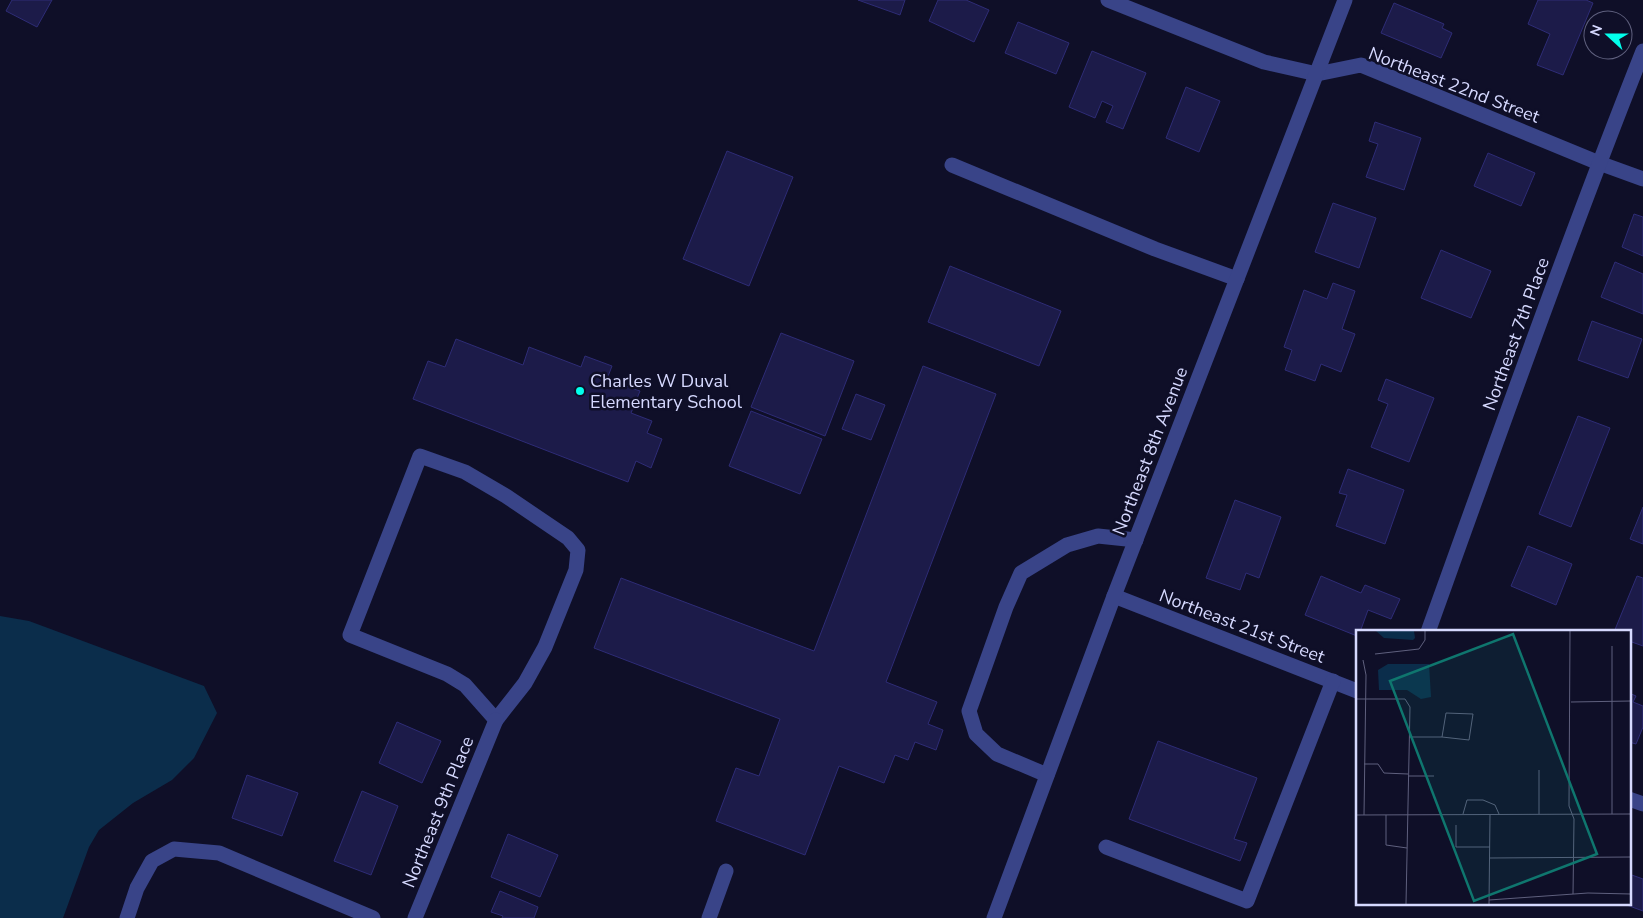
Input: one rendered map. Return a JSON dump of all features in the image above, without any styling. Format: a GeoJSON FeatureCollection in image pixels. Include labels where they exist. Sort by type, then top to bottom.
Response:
{"type":"FeatureCollection","features":[{"type":"Feature","properties":{"kind":"street","name":"Northeast 22nd Street"},"geometry":{"type":"LineString","coordinates":[[1108,0],[1264,62],[1317,74],[1361,65],[1599,163],[1643,179]]}},
{"type":"Feature","properties":{"kind":"street","name":"Northeast 8th Avenue"},"geometry":{"type":"LineString","coordinates":[[994,918],[1114,596],[1345,0]]}},
{"type":"Feature","properties":{"kind":"street","name":"Northeast 7th Place"},"geometry":{"type":"LineString","coordinates":[[1429,630],[1534,337],[1643,51]]}},
{"type":"Feature","properties":{"kind":"street"},"geometry":{"type":"LineString","coordinates":[[952,165],[1155,249],[1237,279]]}},
{"type":"Feature","properties":{"kind":"street","name":"Northeast 9th Place"},"geometry":{"type":"LineString","coordinates":[[416,918],[496,720],[525,683],[545,647],[576,570],[578,550],[568,538],[506,496],[464,472],[420,456],[350,635],[447,674],[466,685],[496,720]]}},
{"type":"Feature","properties":{"kind":"street"},"geometry":{"type":"LineString","coordinates":[[1047,776],[997,754],[976,734],[969,711],[1006,607],[1021,573],[1067,545],[1098,536],[1136,540]]}},
{"type":"Feature","properties":{"kind":"street","name":"Northeast 21st Street"},"geometry":{"type":"LineString","coordinates":[[1114,596],[1356,691]]}},
{"type":"Feature","properties":{"kind":"street"},"geometry":{"type":"LineString","coordinates":[[1106,847],[1247,901],[1333,681]]}},
{"type":"Feature","properties":{"kind":"street"},"geometry":{"type":"LineString","coordinates":[[1630,798],[1643,804]]}},
{"type":"Feature","properties":{"kind":"street"},"geometry":{"type":"LineString","coordinates":[[127,918],[137,888],[152,861],[174,849],[219,853],[374,918]]}},
{"type":"Feature","properties":{"kind":"street"},"geometry":{"type":"LineString","coordinates":[[709,918],[726,871]]}},
{"type":"Feature","properties":{"kind":"water"},"geometry":{"type":"Polygon","coordinates":[[[0,616],[29,621],[204,686],[217,713],[194,758],[172,780],[133,803],[99,830],[89,847],[63,918],[0,918],[0,616]]]}},
{"type":"Feature","properties":{"kind":"building"},"geometry":{"type":"Polygon","coordinates":[[[12,0],[52,0],[37,27],[6,11],[12,0]]]}},
{"type":"Feature","properties":{"kind":"building"},"geometry":{"type":"Polygon","coordinates":[[[858,0],[905,0],[900,15],[858,0]]]}},
{"type":"Feature","properties":{"kind":"building"},"geometry":{"type":"Polygon","coordinates":[[[938,0],[966,0],[989,10],[974,42],[929,21],[938,0]]]}},
{"type":"Feature","properties":{"kind":"building"},"geometry":{"type":"Polygon","coordinates":[[[1538,0],[1586,0],[1593,3],[1590,10],[1583,10],[1583,27],[1563,75],[1537,65],[1550,34],[1528,24],[1538,0]]]}},
{"type":"Feature","properties":{"kind":"building"},"geometry":{"type":"Polygon","coordinates":[[[1394,3],[1444,24],[1442,28],[1452,33],[1441,58],[1381,33],[1394,3]]]}},
{"type":"Feature","properties":{"kind":"building"},"geometry":{"type":"Polygon","coordinates":[[[1018,22],[1069,43],[1056,74],[1005,53],[1018,22]]]}},
{"type":"Feature","properties":{"kind":"building"},"geometry":{"type":"Polygon","coordinates":[[[1092,51],[1146,73],[1123,129],[1106,122],[1113,106],[1102,101],[1095,118],[1069,107],[1092,51]]]}},
{"type":"Feature","properties":{"kind":"building"},"geometry":{"type":"Polygon","coordinates":[[[1186,87],[1220,101],[1199,152],[1166,138],[1186,87]]]}},
{"type":"Feature","properties":{"kind":"building"},"geometry":{"type":"Polygon","coordinates":[[[1375,122],[1421,138],[1404,190],[1366,177],[1378,144],[1369,141],[1375,122]]]}},
{"type":"Feature","properties":{"kind":"building"},"geometry":{"type":"Polygon","coordinates":[[[727,151],[793,177],[749,286],[683,259],[727,151]]]}},
{"type":"Feature","properties":{"kind":"building"},"geometry":{"type":"Polygon","coordinates":[[[1488,153],[1535,173],[1521,206],[1474,186],[1488,153]]]}},
{"type":"Feature","properties":{"kind":"building"},"geometry":{"type":"Polygon","coordinates":[[[1333,203],[1376,218],[1359,268],[1315,252],[1333,203]]]}},
{"type":"Feature","properties":{"kind":"building"},"geometry":{"type":"Polygon","coordinates":[[[1634,214],[1643,217],[1643,256],[1622,247],[1634,214]]]}},
{"type":"Feature","properties":{"kind":"building"},"geometry":{"type":"Polygon","coordinates":[[[1441,250],[1491,271],[1471,318],[1421,298],[1441,250]]]}},
{"type":"Feature","properties":{"kind":"building"},"geometry":{"type":"Polygon","coordinates":[[[1615,262],[1643,274],[1643,314],[1601,297],[1615,262]]]}},
{"type":"Feature","properties":{"kind":"building"},"geometry":{"type":"Polygon","coordinates":[[[950,266],[1061,311],[1039,366],[928,322],[950,266]]]}},
{"type":"Feature","properties":{"kind":"building"},"geometry":{"type":"Polygon","coordinates":[[[1333,283],[1355,291],[1342,329],[1355,334],[1341,372],[1321,364],[1315,381],[1285,370],[1292,350],[1284,347],[1304,290],[1327,299],[1333,283]]]}},
{"type":"Feature","properties":{"kind":"building"},"geometry":{"type":"Polygon","coordinates":[[[1592,321],[1642,339],[1628,378],[1578,360],[1592,321]]]}},
{"type":"Feature","properties":{"kind":"building"},"geometry":{"type":"Polygon","coordinates":[[[781,333],[854,361],[825,436],[751,407],[781,333]]]}},
{"type":"Feature","properties":{"kind":"building"},"geometry":{"type":"Polygon","coordinates":[[[456,339],[523,365],[529,347],[581,367],[585,356],[612,366],[607,379],[640,391],[631,413],[652,421],[647,433],[662,439],[651,468],[636,461],[628,482],[413,399],[428,361],[445,367],[456,339]]]}},
{"type":"Feature","properties":{"kind":"building"},"geometry":{"type":"Polygon","coordinates":[[[923,366],[996,394],[886,682],[937,702],[928,724],[943,730],[936,750],[915,742],[908,760],[895,755],[884,783],[839,766],[805,855],[716,821],[736,768],[759,776],[780,719],[594,648],[621,578],[814,651],[923,366]]]}},
{"type":"Feature","properties":{"kind":"building"},"geometry":{"type":"Polygon","coordinates":[[[1386,379],[1434,398],[1409,462],[1371,447],[1388,404],[1378,400],[1386,379]]]}},
{"type":"Feature","properties":{"kind":"building"},"geometry":{"type":"Polygon","coordinates":[[[856,394],[885,405],[871,440],[842,429],[856,394]]]}},
{"type":"Feature","properties":{"kind":"building"},"geometry":{"type":"Polygon","coordinates":[[[751,411],[822,439],[800,494],[729,466],[751,411]]]}},
{"type":"Feature","properties":{"kind":"building"},"geometry":{"type":"Polygon","coordinates":[[[1578,416],[1610,428],[1571,527],[1539,514],[1578,416]]]}},
{"type":"Feature","properties":{"kind":"building"},"geometry":{"type":"Polygon","coordinates":[[[1348,469],[1404,490],[1385,544],[1336,526],[1347,495],[1339,493],[1348,469]]]}},
{"type":"Feature","properties":{"kind":"building"},"geometry":{"type":"Polygon","coordinates":[[[1235,500],[1281,517],[1259,578],[1246,573],[1240,590],[1206,578],[1235,500]]]}},
{"type":"Feature","properties":{"kind":"building"},"geometry":{"type":"Polygon","coordinates":[[[1643,507],[1643,544],[1630,539],[1643,507]]]}},
{"type":"Feature","properties":{"kind":"building"},"geometry":{"type":"Polygon","coordinates":[[[1528,546],[1572,564],[1556,605],[1511,586],[1528,546]]]}},
{"type":"Feature","properties":{"kind":"building"},"geometry":{"type":"Polygon","coordinates":[[[1321,576],[1361,593],[1365,585],[1400,599],[1391,619],[1368,610],[1361,630],[1356,630],[1356,636],[1305,615],[1321,576]]]}},
{"type":"Feature","properties":{"kind":"building"},"geometry":{"type":"Polygon","coordinates":[[[1637,576],[1643,578],[1643,646],[1630,641],[1630,630],[1615,630],[1637,576]]]}},
{"type":"Feature","properties":{"kind":"building"},"geometry":{"type":"Polygon","coordinates":[[[1630,693],[1636,696],[1633,702],[1643,706],[1643,727],[1636,744],[1630,742],[1630,693]]]}},
{"type":"Feature","properties":{"kind":"building"},"geometry":{"type":"Polygon","coordinates":[[[397,722],[441,741],[422,783],[379,763],[397,722]]]}},
{"type":"Feature","properties":{"kind":"building"},"geometry":{"type":"Polygon","coordinates":[[[1158,741],[1257,778],[1234,839],[1247,843],[1240,861],[1129,819],[1158,741]]]}},
{"type":"Feature","properties":{"kind":"building"},"geometry":{"type":"Polygon","coordinates":[[[247,775],[298,793],[282,836],[232,818],[247,775]]]}},
{"type":"Feature","properties":{"kind":"building"},"geometry":{"type":"Polygon","coordinates":[[[362,791],[398,806],[371,875],[334,861],[362,791]]]}},
{"type":"Feature","properties":{"kind":"building"},"geometry":{"type":"Polygon","coordinates":[[[508,834],[558,855],[540,897],[491,877],[508,834]]]}},
{"type":"Feature","properties":{"kind":"building"},"geometry":{"type":"Polygon","coordinates":[[[1630,874],[1643,879],[1643,911],[1629,906],[1630,874]]]}},
{"type":"Feature","properties":{"kind":"building"},"geometry":{"type":"Polygon","coordinates":[[[500,891],[538,907],[534,918],[502,918],[503,916],[491,912],[500,891]]]}},
{"type":"Feature","properties":{"kind":"place","name":"Charles W Duval Elementary School"},"geometry":{"type":"Point","coordinates":[580,391]}}]}
